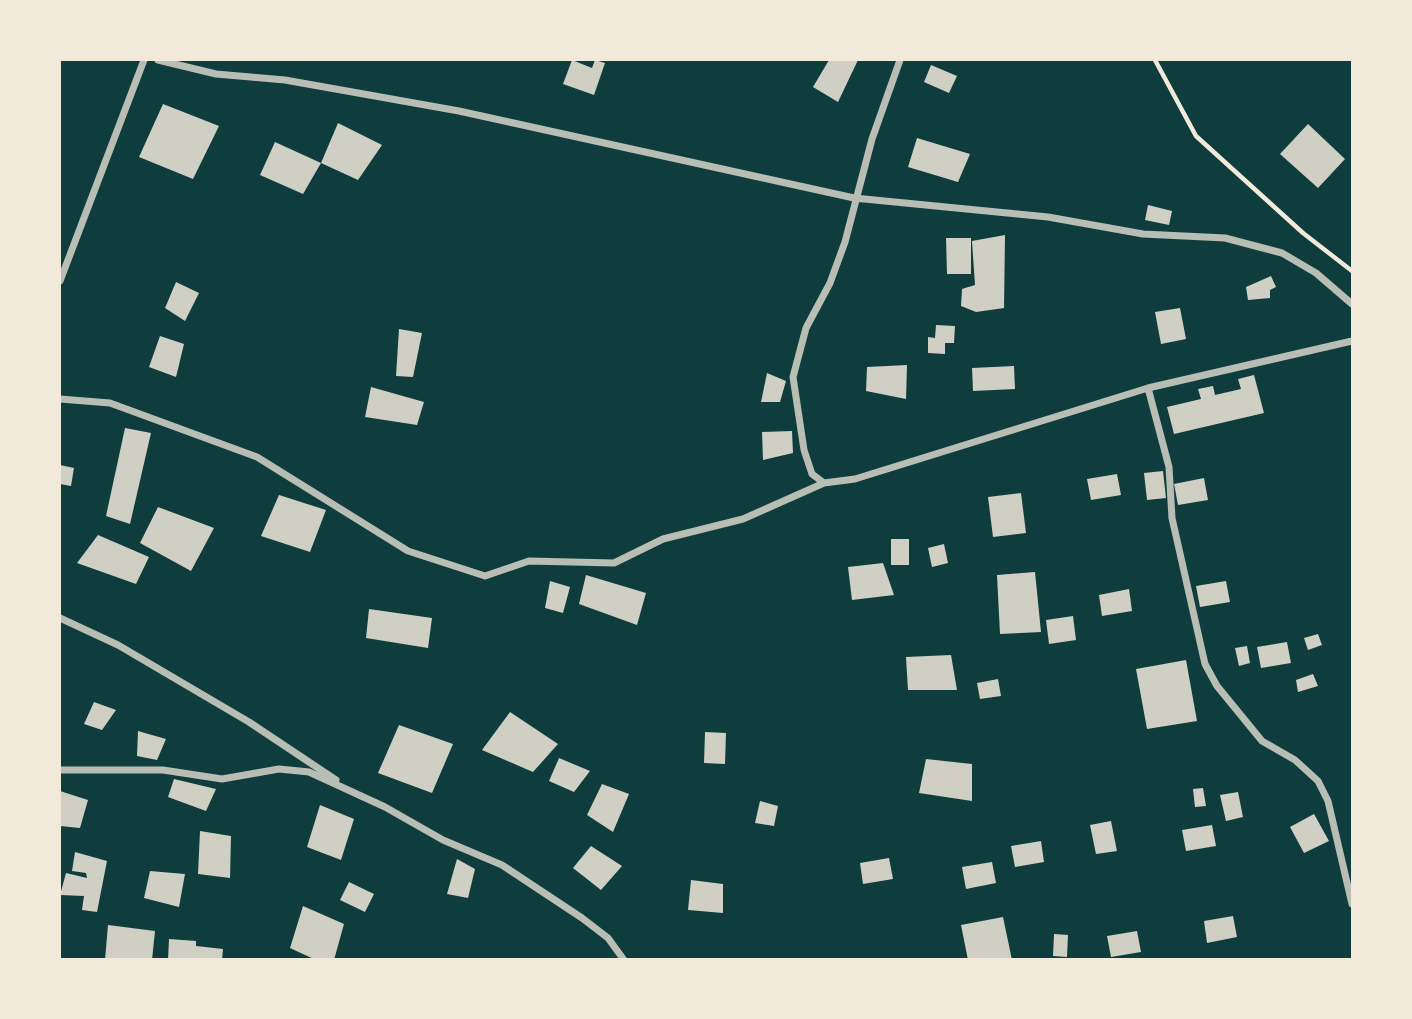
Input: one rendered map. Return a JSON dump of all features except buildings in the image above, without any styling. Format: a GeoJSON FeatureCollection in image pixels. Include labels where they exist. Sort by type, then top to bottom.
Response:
{"type":"FeatureCollection","features":[{"type":"Feature","properties":{"kind":"street"},"geometry":{"type":"LineString","coordinates":[[60,281],[144,60]]}},
{"type":"Feature","properties":{"kind":"street"},"geometry":{"type":"LineString","coordinates":[[158,60],[216,74],[285,80],[459,111],[855,198],[1048,217],[1143,234],[1225,238],[1282,253],[1316,273],[1353,304]]}},
{"type":"Feature","properties":{"kind":"street"},"geometry":{"type":"LineString","coordinates":[[824,483],[812,474],[804,450],[793,377],[806,328],[830,283],[845,242],[855,198],[900,60]]}},
{"type":"Feature","properties":{"kind":"street"},"geometry":{"type":"LineString","coordinates":[[60,399],[110,403],[257,457],[408,551],[485,576],[529,561],[614,563],[663,539],[743,519],[824,483],[855,479],[1148,388],[1353,341]]}},
{"type":"Feature","properties":{"kind":"street"},"geometry":{"type":"LineString","coordinates":[[1148,388],[1169,467],[1172,518],[1205,664],[1217,686],[1262,741],[1307,768],[1318,781],[1328,801],[1353,904]]}},
{"type":"Feature","properties":{"kind":"street"},"geometry":{"type":"LineString","coordinates":[[60,618],[118,645],[249,722],[354,792]]}},
{"type":"Feature","properties":{"kind":"street"},"geometry":{"type":"LineString","coordinates":[[60,770],[163,769],[222,779],[279,769],[309,772],[354,792],[443,840],[502,865],[554,896],[608,938],[624,960]]}},
{"type":"Feature","properties":{"kind":"path"},"geometry":{"type":"LineString","coordinates":[[1155,60],[1196,136],[1303,233],[1353,271]]}}]}
